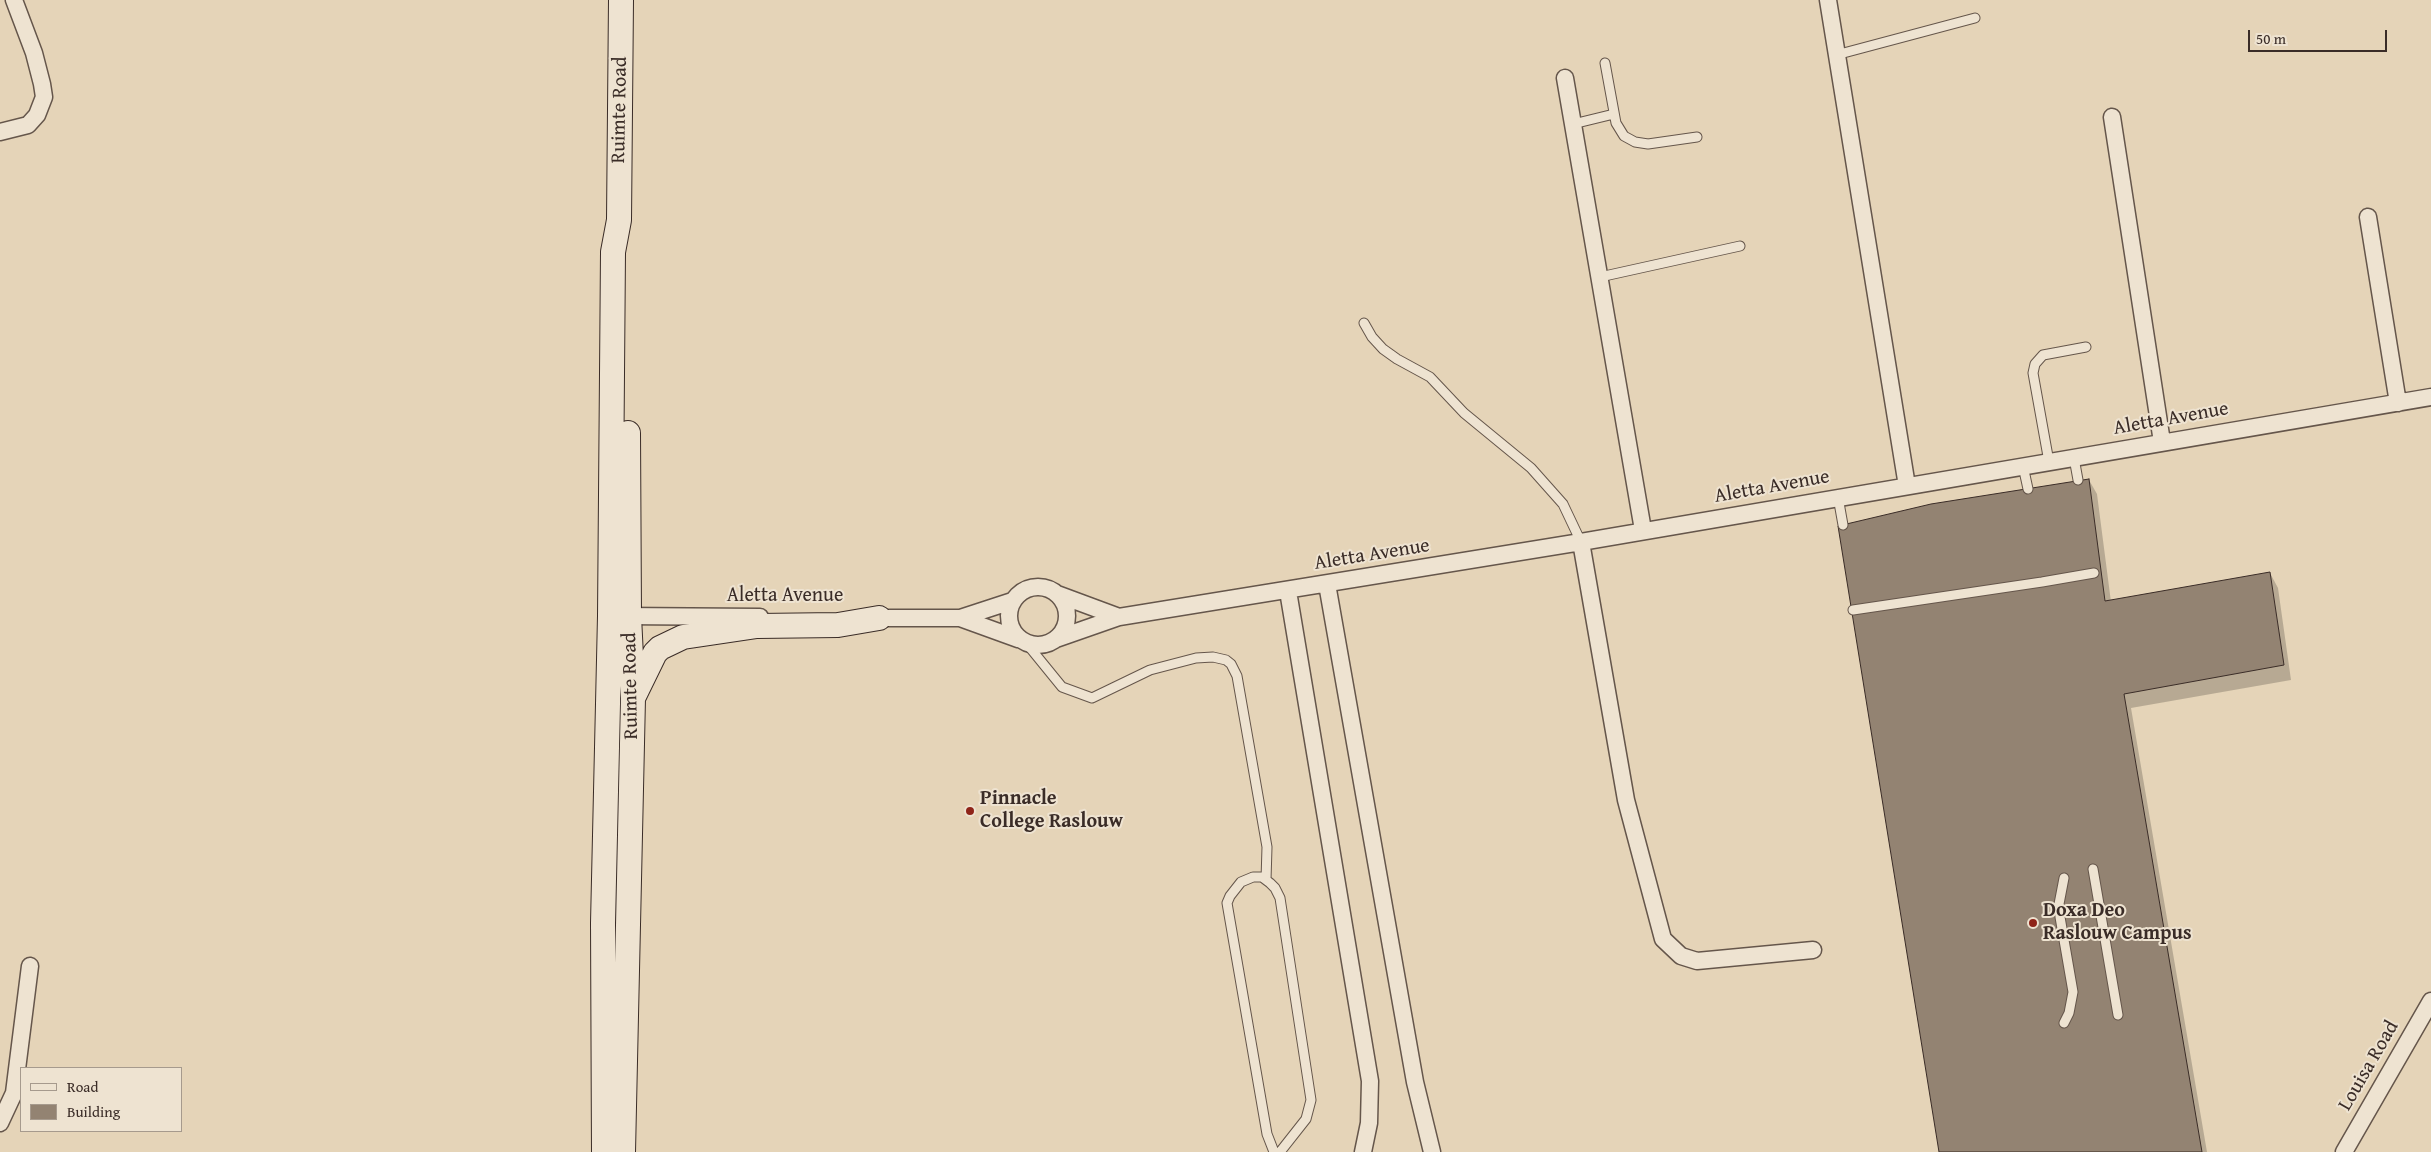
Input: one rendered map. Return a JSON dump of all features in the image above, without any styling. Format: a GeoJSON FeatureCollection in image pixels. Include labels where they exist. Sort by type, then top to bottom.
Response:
{"type":"FeatureCollection","features":[{"type":"Feature","properties":{"kind":"main road","name":"Ruimte Road"},"geometry":{"type":"LineString","coordinates":[[604,1152],[603,923],[619,616],[613,252],[619,220],[621,0]]}},
{"type":"Feature","properties":{"kind":"main road","name":"Ruimte Road"},"geometry":{"type":"LineString","coordinates":[[619,616],[633,698],[623,1152]]}},
{"type":"Feature","properties":{"kind":"main road"},"geometry":{"type":"LineString","coordinates":[[633,698],[655,653],[660,648],[683,637],[757,626],[838,626],[879,618]]}},
{"type":"Feature","properties":{"kind":"street"},"geometry":{"type":"LineString","coordinates":[[0,132],[28,125],[37,114],[44,97],[34,53],[14,0]]}},
{"type":"Feature","properties":{"kind":"street"},"geometry":{"type":"LineString","coordinates":[[1828,0],[1907,486]]}},
{"type":"Feature","properties":{"kind":"street"},"geometry":{"type":"LineString","coordinates":[[1565,78],[1643,530]]}},
{"type":"Feature","properties":{"kind":"street"},"geometry":{"type":"LineString","coordinates":[[2112,117],[2162,442]]}},
{"type":"Feature","properties":{"kind":"street"},"geometry":{"type":"LineString","coordinates":[[2368,217],[2398,402]]}},
{"type":"Feature","properties":{"kind":"street","name":"Aletta Avenue"},"geometry":{"type":"LineString","coordinates":[[1056,639],[1119,617],[1288,591],[2431,397]]}},
{"type":"Feature","properties":{"kind":"street"},"geometry":{"type":"LineString","coordinates":[[1580,542],[1626,800],[1663,939],[1681,956],[1697,961],[1813,950]]}},
{"type":"Feature","properties":{"kind":"street"},"geometry":{"type":"LineString","coordinates":[[1327,584],[1414,1082],[1432,1152]]}},
{"type":"Feature","properties":{"kind":"street"},"geometry":{"type":"LineString","coordinates":[[1038,586],[1048,588],[1057,594],[1067,611],[1063,631],[1048,644],[1023,641],[1012,631],[1009,621],[1012,601],[1019,593],[1038,586]]}},
{"type":"Feature","properties":{"kind":"street"},"geometry":{"type":"LineString","coordinates":[[1288,591],[1370,1081],[1370,1123],[1363,1152]]}},
{"type":"Feature","properties":{"kind":"street","name":"Aletta Avenue"},"geometry":{"type":"LineString","coordinates":[[1057,594],[1119,617]]}},
{"type":"Feature","properties":{"kind":"street","name":"Aletta Avenue"},"geometry":{"type":"LineString","coordinates":[[619,616],[960,618],[1012,601]]}},
{"type":"Feature","properties":{"kind":"street","name":"Aletta Avenue"},"geometry":{"type":"LineString","coordinates":[[960,618],[1023,641]]}},
{"type":"Feature","properties":{"kind":"street"},"geometry":{"type":"LineString","coordinates":[[0,1123],[14,1093],[30,966]]}},
{"type":"Feature","properties":{"kind":"street","name":"Louisa Road"},"geometry":{"type":"LineString","coordinates":[[2344,1152],[2431,1001]]}},
{"type":"Feature","properties":{"kind":"lane"},"geometry":{"type":"LineString","coordinates":[[1836,55],[1975,18]]}},
{"type":"Feature","properties":{"kind":"lane"},"geometry":{"type":"LineString","coordinates":[[1605,63],[1616,123],[1624,136],[1635,142],[1648,144],[1696,137]]}},
{"type":"Feature","properties":{"kind":"lane"},"geometry":{"type":"LineString","coordinates":[[1574,124],[1614,114]]}},
{"type":"Feature","properties":{"kind":"lane"},"geometry":{"type":"LineString","coordinates":[[1600,277],[1740,246]]}},
{"type":"Feature","properties":{"kind":"lane"},"geometry":{"type":"LineString","coordinates":[[1364,323],[1372,337],[1383,349],[1430,377],[1464,413],[1531,468],[1563,504],[1580,542]]}},
{"type":"Feature","properties":{"kind":"lane"},"geometry":{"type":"LineString","coordinates":[[2049,462],[2033,373],[2035,364],[2043,355],[2086,348]]}},
{"type":"Feature","properties":{"kind":"lane"},"geometry":{"type":"LineString","coordinates":[[2074,458],[2078,480]]}},
{"type":"Feature","properties":{"kind":"lane"},"geometry":{"type":"LineString","coordinates":[[2023,466],[2028,489]]}},
{"type":"Feature","properties":{"kind":"lane"},"geometry":{"type":"LineString","coordinates":[[1838,497],[1843,525]]}},
{"type":"Feature","properties":{"kind":"lane"},"geometry":{"type":"LineString","coordinates":[[1853,610],[2094,573]]}},
{"type":"Feature","properties":{"kind":"lane"},"geometry":{"type":"LineString","coordinates":[[1023,641],[1062,686],[1092,698],[1150,670],[1196,658],[1213,657],[1226,660],[1231,664],[1237,676],[1267,847],[1266,880]]}},
{"type":"Feature","properties":{"kind":"lane"},"geometry":{"type":"LineString","coordinates":[[2092,869],[2118,1015]]}},
{"type":"Feature","properties":{"kind":"lane"},"geometry":{"type":"LineString","coordinates":[[1274,1152],[1267,1134],[1227,903],[1241,882],[1254,877],[1266,880],[1275,888],[1280,898],[1311,1100],[1306,1119],[1280,1152]]}},
{"type":"Feature","properties":{"kind":"lane"},"geometry":{"type":"LineString","coordinates":[[2064,878],[2059,904],[2060,917],[2073,992],[2072,1002],[2064,1022]]}},
{"type":"Feature","properties":{"kind":"building","name":"Doxa Deo Raslouw Campus"},"geometry":{"type":"Polygon","coordinates":[[[2089,479],[2105,601],[2270,572],[2284,665],[2124,694],[2202,1152],[1939,1152],[1838,526],[1931,504],[2089,479]]]}},
{"type":"Feature","properties":{"kind":"place","name":"Pinnacle College Raslouw"},"geometry":{"type":"Point","coordinates":[970,811]}},
{"type":"Feature","properties":{"kind":"place","name":"Doxa Deo Raslouw Campus"},"geometry":{"type":"Point","coordinates":[2033,923]}}]}
